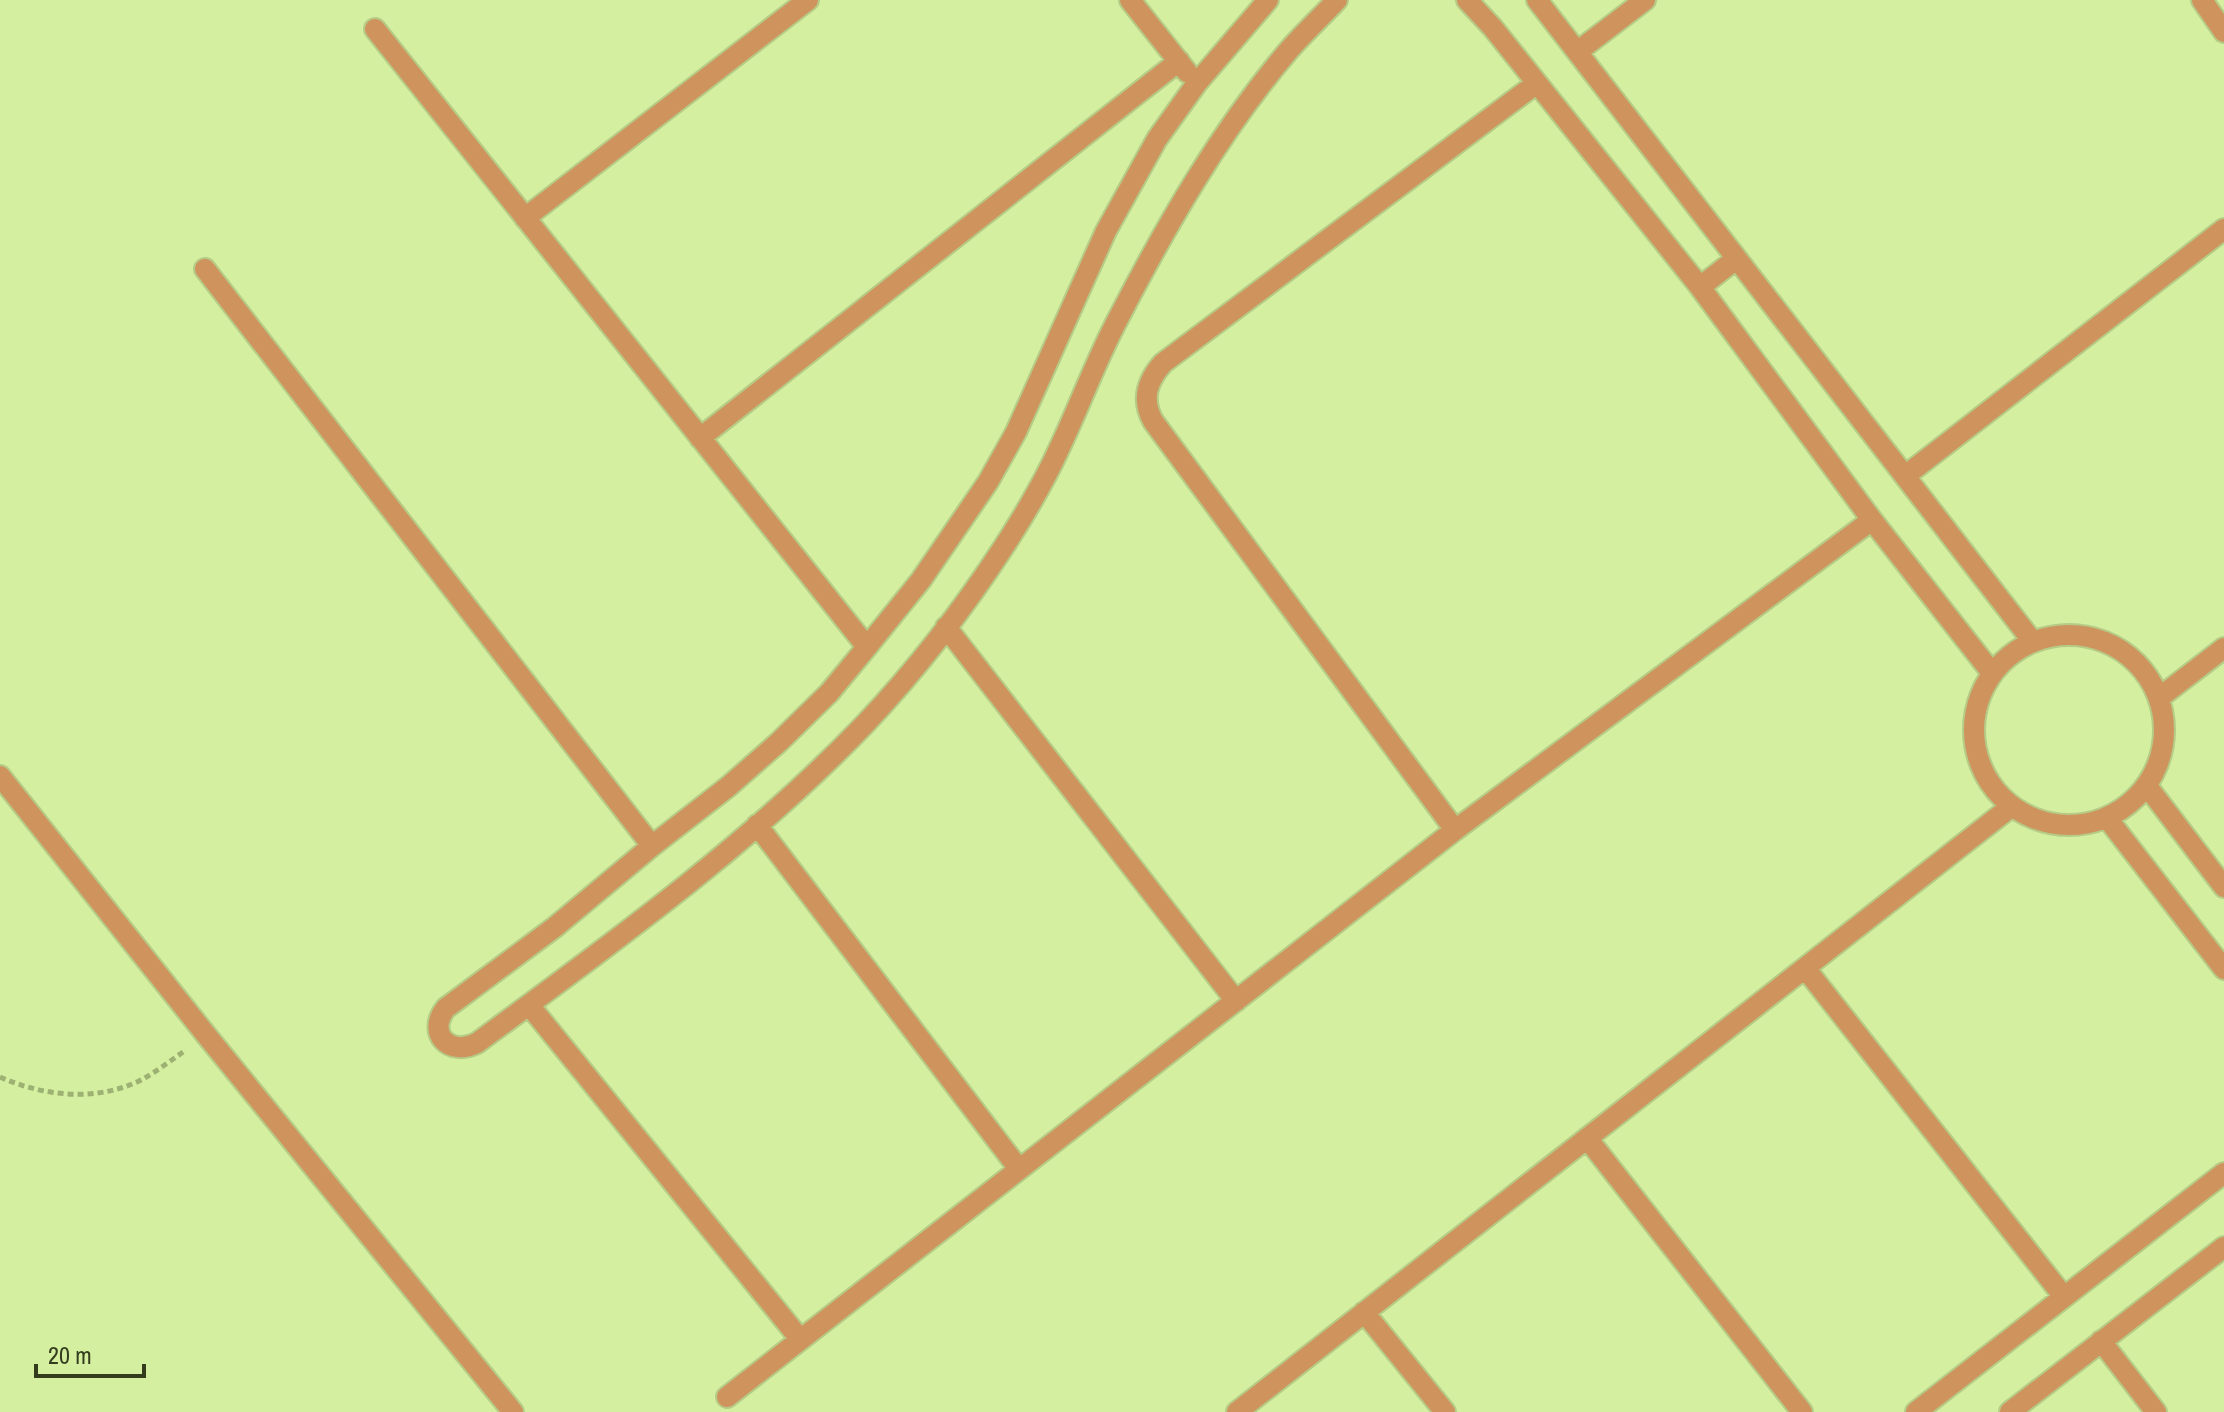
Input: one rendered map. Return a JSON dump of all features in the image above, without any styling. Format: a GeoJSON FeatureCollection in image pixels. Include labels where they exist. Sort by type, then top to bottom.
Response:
{"type":"FeatureCollection","features":[{"type":"Feature","properties":{"kind":"street"},"geometry":{"type":"LineString","coordinates":[[525,218],[808,0]]}},
{"type":"Feature","properties":{"kind":"street"},"geometry":{"type":"LineString","coordinates":[[1130,0],[1197,83]]}},
{"type":"Feature","properties":{"kind":"street"},"geometry":{"type":"LineString","coordinates":[[1268,0],[1197,83],[1157,139],[1106,231],[1016,432],[988,482],[921,580],[829,693],[779,742],[555,927],[446,1008],[441,1014],[439,1030],[450,1045],[458,1049],[469,1048],[585,964],[757,825],[867,722],[901,683],[999,554],[1035,495],[1118,317],[1197,178],[1257,90],[1290,49],[1337,0]]}},
{"type":"Feature","properties":{"kind":"street"},"geometry":{"type":"LineString","coordinates":[[1467,0],[1493,28],[1700,287],[1872,520],[1992,673]]}},
{"type":"Feature","properties":{"kind":"street"},"geometry":{"type":"LineString","coordinates":[[1537,0],[2033,642]]}},
{"type":"Feature","properties":{"kind":"street"},"geometry":{"type":"LineString","coordinates":[[1577,52],[1645,0]]}},
{"type":"Feature","properties":{"kind":"street"},"geometry":{"type":"LineString","coordinates":[[2202,0],[2224,32]]}},
{"type":"Feature","properties":{"kind":"street"},"geometry":{"type":"LineString","coordinates":[[375,29],[867,647]]}},
{"type":"Feature","properties":{"kind":"street"},"geometry":{"type":"LineString","coordinates":[[700,438],[1179,61]]}},
{"type":"Feature","properties":{"kind":"street"},"geometry":{"type":"LineString","coordinates":[[1455,830],[1153,421],[1148,413],[1146,396],[1151,379],[1163,363],[1537,83]]}},
{"type":"Feature","properties":{"kind":"street"},"geometry":{"type":"LineString","coordinates":[[1905,476],[2224,229]]}},
{"type":"Feature","properties":{"kind":"street"},"geometry":{"type":"LineString","coordinates":[[1700,287],[1736,259]]}},
{"type":"Feature","properties":{"kind":"street"},"geometry":{"type":"LineString","coordinates":[[205,269],[652,846]]}},
{"type":"Feature","properties":{"kind":"street"},"geometry":{"type":"LineString","coordinates":[[727,1397],[1455,830],[1872,520]]}},
{"type":"Feature","properties":{"kind":"street"},"geometry":{"type":"LineString","coordinates":[[946,627],[1236,1001]]}},
{"type":"Feature","properties":{"kind":"street"},"geometry":{"type":"LineString","coordinates":[[2063,635],[2078,636],[2094,638],[2122,650],[2144,671],[2159,698],[2165,728],[2161,758],[2147,786],[2136,799],[2107,818],[2080,825],[2052,825],[2026,816],[2003,800],[1986,778],[1975,752],[1973,724],[1979,697],[1992,673],[2010,655],[2033,642],[2063,635]]}},
{"type":"Feature","properties":{"kind":"street"},"geometry":{"type":"LineString","coordinates":[[2159,698],[2224,648]]}},
{"type":"Feature","properties":{"kind":"street"},"geometry":{"type":"LineString","coordinates":[[0,776],[513,1412]]}},
{"type":"Feature","properties":{"kind":"street"},"geometry":{"type":"LineString","coordinates":[[2147,786],[2224,887]]}},
{"type":"Feature","properties":{"kind":"street"},"geometry":{"type":"LineString","coordinates":[[1237,1412],[2012,806]]}},
{"type":"Feature","properties":{"kind":"street"},"geometry":{"type":"LineString","coordinates":[[2107,818],[2224,969]]}},
{"type":"Feature","properties":{"kind":"street"},"geometry":{"type":"LineString","coordinates":[[757,825],[1019,1169]]}},
{"type":"Feature","properties":{"kind":"street"},"geometry":{"type":"LineString","coordinates":[[1805,968],[2064,1297]]}},
{"type":"Feature","properties":{"kind":"street"},"geometry":{"type":"LineString","coordinates":[[529,1005],[800,1339]]}},
{"type":"Feature","properties":{"kind":"street"},"geometry":{"type":"LineString","coordinates":[[1587,1138],[1802,1412]]}},
{"type":"Feature","properties":{"kind":"street"},"geometry":{"type":"LineString","coordinates":[[1916,1412],[2224,1173]]}},
{"type":"Feature","properties":{"kind":"street"},"geometry":{"type":"LineString","coordinates":[[2010,1412],[2224,1247]]}},
{"type":"Feature","properties":{"kind":"street"},"geometry":{"type":"LineString","coordinates":[[1364,1312],[1445,1412]]}},
{"type":"Feature","properties":{"kind":"street"},"geometry":{"type":"LineString","coordinates":[[2101,1341],[2156,1412]]}},
{"type":"Feature","properties":{"kind":"path"},"geometry":{"type":"LineString","coordinates":[[0,1077],[55,1093],[80,1095],[104,1092],[139,1081],[207,1036]]}}]}
